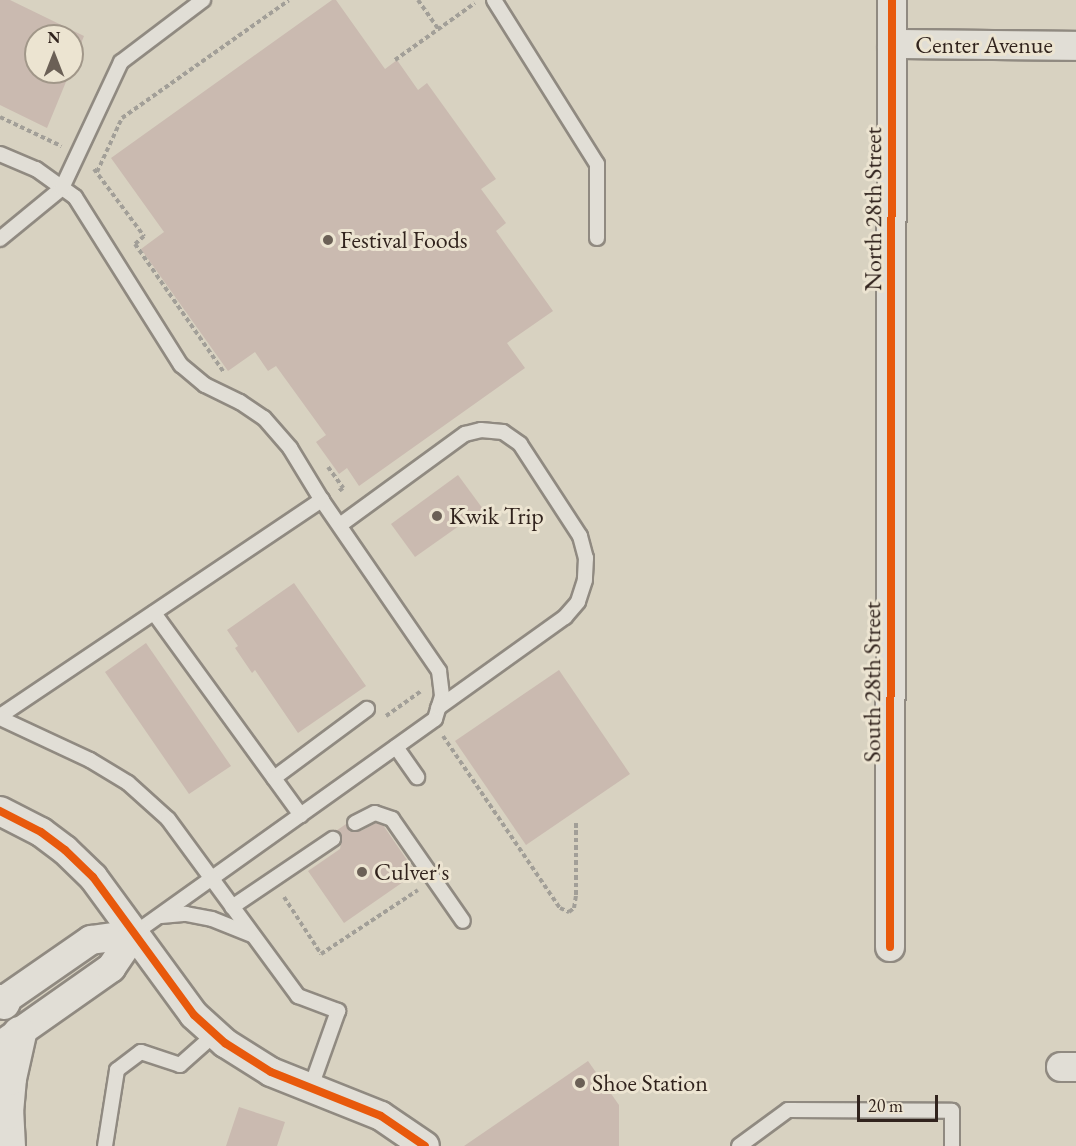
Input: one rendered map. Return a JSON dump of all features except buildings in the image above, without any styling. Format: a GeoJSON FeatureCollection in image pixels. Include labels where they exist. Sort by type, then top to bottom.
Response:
{"type":"FeatureCollection","features":[{"type":"Feature","properties":{"kind":"main road"},"geometry":{"type":"LineString","coordinates":[[9,1039],[9,1146]]}},
{"type":"Feature","properties":{"kind":"street","name":"North 28th Street"},"geometry":{"type":"LineString","coordinates":[[892,0],[892,418]]}},
{"type":"Feature","properties":{"kind":"street","name":"Center Avenue"},"geometry":{"type":"LineString","coordinates":[[892,44],[1076,46]]}},
{"type":"Feature","properties":{"kind":"street","name":"South 28th Street"},"geometry":{"type":"LineString","coordinates":[[890,947],[892,418]]}},
{"type":"Feature","properties":{"kind":"street"},"geometry":{"type":"LineString","coordinates":[[0,811],[41,832],[65,850],[93,877],[194,1015],[225,1043],[271,1072],[311,1086],[381,1116],[425,1146]]}},
{"type":"Feature","properties":{"kind":"street"},"geometry":{"type":"LineString","coordinates":[[1,1002],[91,940],[134,934]]}},
{"type":"Feature","properties":{"kind":"street"},"geometry":{"type":"LineString","coordinates":[[9,1039],[111,968],[134,934]]}},
{"type":"Feature","properties":{"kind":"lane"},"geometry":{"type":"LineString","coordinates":[[177,0],[189,10]]}},
{"type":"Feature","properties":{"kind":"lane"},"geometry":{"type":"LineString","coordinates":[[0,239],[62,189],[121,62],[204,0]]}},
{"type":"Feature","properties":{"kind":"lane"},"geometry":{"type":"LineString","coordinates":[[494,0],[597,164],[597,238]]}},
{"type":"Feature","properties":{"kind":"lane"},"geometry":{"type":"LineString","coordinates":[[0,154],[36,169],[75,197],[182,365],[205,385],[240,402],[264,418],[290,448],[322,501],[439,671],[442,696],[432,721],[134,934]]}},
{"type":"Feature","properties":{"kind":"lane"},"geometry":{"type":"LineString","coordinates":[[340,525],[465,434],[481,430],[503,432],[520,444],[580,536],[586,558],[585,580],[578,602],[565,617],[438,708]]}},
{"type":"Feature","properties":{"kind":"lane"},"geometry":{"type":"LineString","coordinates":[[0,717],[322,501]]}},
{"type":"Feature","properties":{"kind":"lane"},"geometry":{"type":"LineString","coordinates":[[153,613],[301,815]]}},
{"type":"Feature","properties":{"kind":"lane"},"geometry":{"type":"LineString","coordinates":[[274,778],[367,708]]}},
{"type":"Feature","properties":{"kind":"lane"},"geometry":{"type":"LineString","coordinates":[[0,717],[90,760],[128,783],[168,819],[298,996],[338,1011],[311,1086]]}},
{"type":"Feature","properties":{"kind":"lane"},"geometry":{"type":"LineString","coordinates":[[396,747],[417,777]]}},
{"type":"Feature","properties":{"kind":"lane"},"geometry":{"type":"LineString","coordinates":[[356,823],[375,813],[392,819],[463,921]]}},
{"type":"Feature","properties":{"kind":"lane"},"geometry":{"type":"LineString","coordinates":[[232,907],[333,839]]}},
{"type":"Feature","properties":{"kind":"lane"},"geometry":{"type":"LineString","coordinates":[[159,916],[186,914],[212,919],[252,935]]}},
{"type":"Feature","properties":{"kind":"lane"},"geometry":{"type":"LineString","coordinates":[[105,1146],[117,1070],[141,1052],[180,1065],[215,1034]]}},
{"type":"Feature","properties":{"kind":"lane"},"geometry":{"type":"LineString","coordinates":[[740,1146],[788,1110],[952,1111],[952,1146]]}},
{"type":"Feature","properties":{"kind":"path"},"geometry":{"type":"LineString","coordinates":[[97,172],[122,118],[290,0]]}},
{"type":"Feature","properties":{"kind":"path"},"geometry":{"type":"LineString","coordinates":[[418,0],[438,29]]}},
{"type":"Feature","properties":{"kind":"path"},"geometry":{"type":"LineString","coordinates":[[395,60],[478,0]]}},
{"type":"Feature","properties":{"kind":"path"},"geometry":{"type":"LineString","coordinates":[[0,117],[78,154],[97,172],[144,236],[135,244],[226,375]]}},
{"type":"Feature","properties":{"kind":"path"},"geometry":{"type":"LineString","coordinates":[[322,501],[343,488],[326,463]]}},
{"type":"Feature","properties":{"kind":"path"},"geometry":{"type":"LineString","coordinates":[[367,708],[376,722],[440,678]]}},
{"type":"Feature","properties":{"kind":"path"},"geometry":{"type":"LineString","coordinates":[[432,721],[560,908],[569,912],[575,903],[576,822]]}},
{"type":"Feature","properties":{"kind":"path"},"geometry":{"type":"LineString","coordinates":[[273,880],[321,954],[434,879]]}},
{"type":"Feature","properties":{"kind":"cycle path"},"geometry":{"type":"LineString","coordinates":[[890,947],[892,0]]}},
{"type":"Feature","properties":{"kind":"cycle path"},"geometry":{"type":"LineString","coordinates":[[0,811],[41,832],[65,850],[93,877],[194,1015],[225,1043],[271,1072],[381,1116],[425,1146]]}},
{"type":"Feature","properties":{"kind":"place","name":"Festival Foods"},"geometry":{"type":"Point","coordinates":[328,240]}},
{"type":"Feature","properties":{"kind":"place","name":"Kwik Trip"},"geometry":{"type":"Point","coordinates":[437,516]}},
{"type":"Feature","properties":{"kind":"place","name":"Culver's"},"geometry":{"type":"Point","coordinates":[362,872]}},
{"type":"Feature","properties":{"kind":"place","name":"Shoe Station"},"geometry":{"type":"Point","coordinates":[580,1083]}}]}
